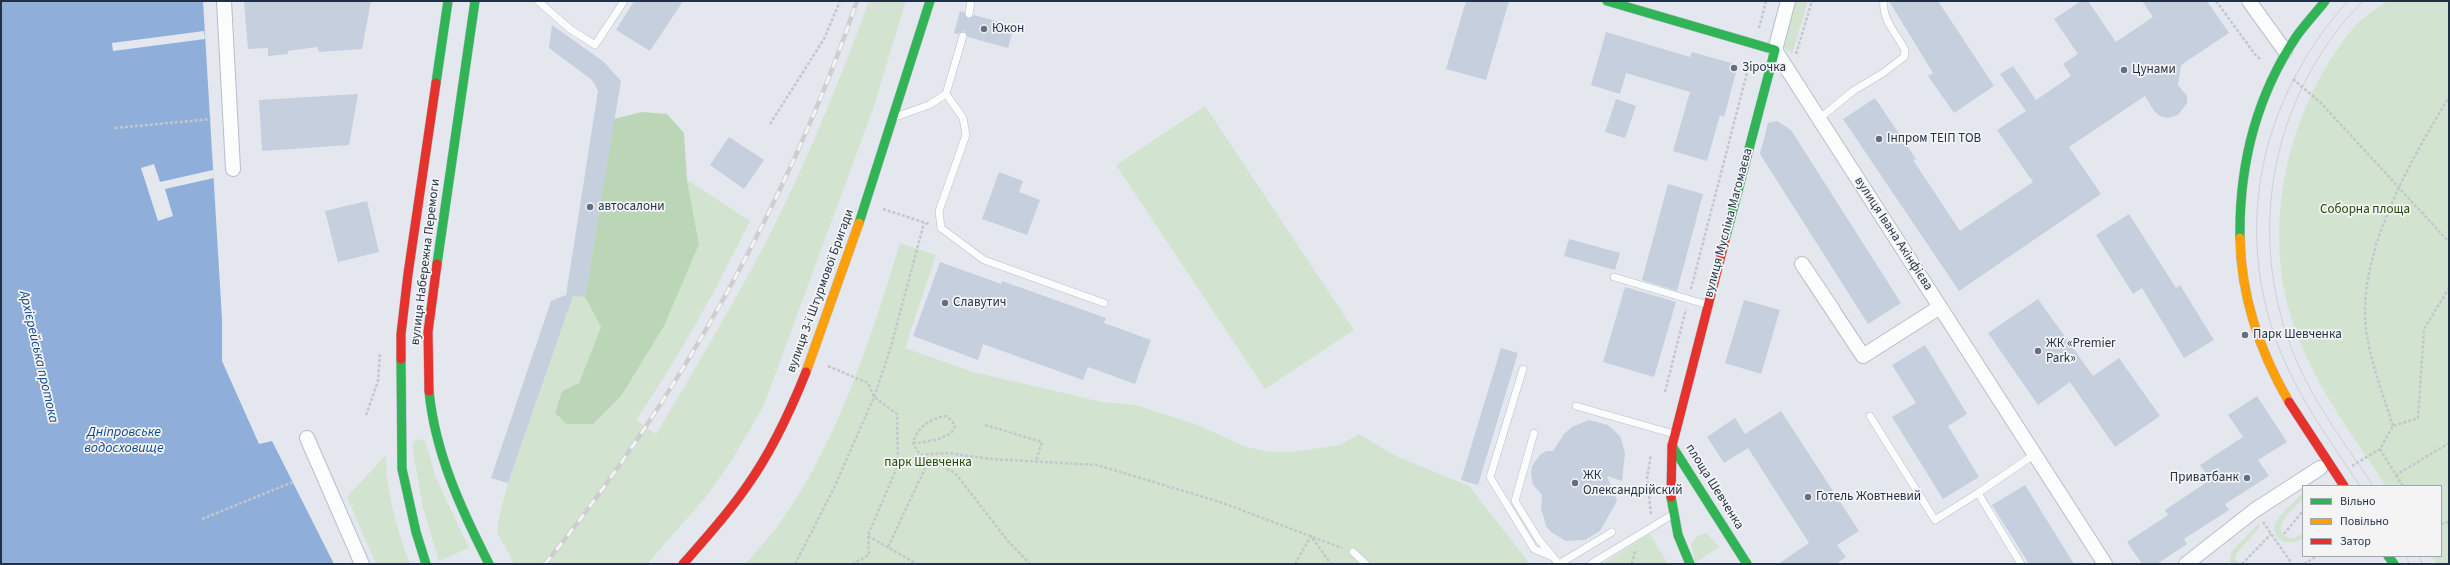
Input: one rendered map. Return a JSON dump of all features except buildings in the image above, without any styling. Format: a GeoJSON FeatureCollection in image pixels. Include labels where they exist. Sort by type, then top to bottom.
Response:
{"type":"FeatureCollection","features":[{"type":"Feature","properties":{"kind":"main road","name":"вулиця Набережна Перемоги"},"geometry":{"type":"LineString","coordinates":[[426,564],[416,532],[402,469],[401,334],[408,274],[448,1]]}},
{"type":"Feature","properties":{"kind":"main road","name":"вулиця Набережна Перемоги"},"geometry":{"type":"LineString","coordinates":[[475,1],[438,256],[430,327],[428,379],[436,433],[446,470],[458,504],[490,564]]}},
{"type":"Feature","properties":{"kind":"main road","name":"вулиця 3-ї Штурмової Бригади"},"geometry":{"type":"LineString","coordinates":[[683,564],[738,499],[765,460],[785,422],[811,359],[896,117],[930,1]]}},
{"type":"Feature","properties":{"kind":"main road"},"geometry":{"type":"LineString","coordinates":[[1607,1],[1775,50]]}},
{"type":"Feature","properties":{"kind":"main road"},"geometry":{"type":"LineString","coordinates":[[2325,1],[2285,51],[2277,65],[2254,126],[2244,177],[2240,239],[2246,292],[2260,343],[2276,377],[2343,485]]}},
{"type":"Feature","properties":{"kind":"main road","name":"вулиця Мусліма Магомаєва"},"geometry":{"type":"LineString","coordinates":[[1672,446],[1775,50]]}},
{"type":"Feature","properties":{"kind":"main road","name":"площа Шевченка"},"geometry":{"type":"LineString","coordinates":[[1672,446],[1669,491],[1673,514],[1690,564]]}},
{"type":"Feature","properties":{"kind":"main road","name":"площа Шевченка"},"geometry":{"type":"LineString","coordinates":[[1672,446],[1747,564]]}},
{"type":"Feature","properties":{"kind":"street"},"geometry":{"type":"LineString","coordinates":[[224,1],[233,169]]}},
{"type":"Feature","properties":{"kind":"street","name":"вулиця Мусліма Магомаєва"},"geometry":{"type":"LineString","coordinates":[[1775,50],[1788,1]]}},
{"type":"Feature","properties":{"kind":"street"},"geometry":{"type":"LineString","coordinates":[[2249,1],[2285,51]]}},
{"type":"Feature","properties":{"kind":"street","name":"вулиця Івана Акінфієва"},"geometry":{"type":"LineString","coordinates":[[1775,50],[2105,564]]}},
{"type":"Feature","properties":{"kind":"street"},"geometry":{"type":"LineString","coordinates":[[1833,310],[1804,267],[1863,356],[1940,307]]}},
{"type":"Feature","properties":{"kind":"street"},"geometry":{"type":"LineString","coordinates":[[308,438],[362,564]]}},
{"type":"Feature","properties":{"kind":"street"},"geometry":{"type":"LineString","coordinates":[[2186,564],[2255,510],[2320,468]]}},
{"type":"Feature","properties":{"kind":"lane"},"geometry":{"type":"LineString","coordinates":[[538,1],[570,29],[595,45],[624,1]]}},
{"type":"Feature","properties":{"kind":"lane"},"geometry":{"type":"LineString","coordinates":[[969,14],[971,1]]}},
{"type":"Feature","properties":{"kind":"lane"},"geometry":{"type":"LineString","coordinates":[[1819,119],[1854,91],[1883,73],[1904,57],[1905,50],[1886,19],[1883,9],[1884,1]]}},
{"type":"Feature","properties":{"kind":"lane"},"geometry":{"type":"LineString","coordinates":[[896,117],[929,105],[946,94],[963,36]]}},
{"type":"Feature","properties":{"kind":"lane"},"geometry":{"type":"LineString","coordinates":[[946,94],[963,118],[966,135],[939,211],[941,228],[984,260],[1104,303]]}},
{"type":"Feature","properties":{"kind":"lane"},"geometry":{"type":"LineString","coordinates":[[1614,277],[1708,305]]}},
{"type":"Feature","properties":{"kind":"lane"},"geometry":{"type":"LineString","coordinates":[[1523,369],[1490,477],[1534,548],[1553,557]]}},
{"type":"Feature","properties":{"kind":"lane"},"geometry":{"type":"LineString","coordinates":[[1576,406],[1674,434]]}},
{"type":"Feature","properties":{"kind":"lane"},"geometry":{"type":"LineString","coordinates":[[1870,416],[1935,520],[2035,454]]}},
{"type":"Feature","properties":{"kind":"lane"},"geometry":{"type":"LineString","coordinates":[[1534,433],[1515,501],[1539,540],[1559,564],[1612,532]]}},
{"type":"Feature","properties":{"kind":"lane"},"geometry":{"type":"LineString","coordinates":[[1978,493],[2021,564]]}},
{"type":"Feature","properties":{"kind":"lane"},"geometry":{"type":"LineString","coordinates":[[1591,564],[1673,514]]}},
{"type":"Feature","properties":{"kind":"lane"},"geometry":{"type":"LineString","coordinates":[[1353,552],[1366,564]]}},
{"type":"Feature","properties":{"kind":"path"},"geometry":{"type":"LineString","coordinates":[[770,124],[824,40],[840,1]]}},
{"type":"Feature","properties":{"kind":"path"},"geometry":{"type":"LineString","coordinates":[[1754,44],[1766,1]]}},
{"type":"Feature","properties":{"kind":"path"},"geometry":{"type":"LineString","coordinates":[[1790,74],[1812,1]]}},
{"type":"Feature","properties":{"kind":"path"},"geometry":{"type":"LineString","coordinates":[[2216,1],[2257,57],[2277,65],[2321,103],[2449,242]]}},
{"type":"Feature","properties":{"kind":"path"},"geometry":{"type":"LineString","coordinates":[[2393,426],[2366,329],[2367,294],[2379,239],[2398,188],[2449,97]]}},
{"type":"Feature","properties":{"kind":"path"},"geometry":{"type":"LineString","coordinates":[[115,128],[211,119]]}},
{"type":"Feature","properties":{"kind":"path"},"geometry":{"type":"LineString","coordinates":[[795,564],[834,488],[874,397],[890,350],[924,222],[866,204]]}},
{"type":"Feature","properties":{"kind":"path"},"geometry":{"type":"LineString","coordinates":[[2348,468],[2380,449],[2393,426],[2418,418],[2424,329],[2449,288]]}},
{"type":"Feature","properties":{"kind":"path"},"geometry":{"type":"LineString","coordinates":[[811,359],[868,382],[874,397],[898,414],[898,466],[884,495],[868,535],[869,555],[852,564]]}},
{"type":"Feature","properties":{"kind":"path"},"geometry":{"type":"LineString","coordinates":[[946,416],[951,420],[953,425],[952,432],[946,437],[930,443],[913,443],[921,428],[931,420],[946,416]]}},
{"type":"Feature","properties":{"kind":"path"},"geometry":{"type":"LineString","coordinates":[[985,424],[1042,442],[1036,461]]}},
{"type":"Feature","properties":{"kind":"path"},"geometry":{"type":"LineString","coordinates":[[913,443],[920,455],[955,473],[1008,541],[1030,564]]}},
{"type":"Feature","properties":{"kind":"path"},"geometry":{"type":"LineString","coordinates":[[2396,475],[2449,444]]}},
{"type":"Feature","properties":{"kind":"path"},"geometry":{"type":"LineString","coordinates":[[2380,449],[2402,485]]}},
{"type":"Feature","properties":{"kind":"path"},"geometry":{"type":"LineString","coordinates":[[898,466],[920,455],[947,453],[991,459],[1097,465],[1220,502],[1353,552]]}},
{"type":"Feature","properties":{"kind":"path"},"geometry":{"type":"LineString","coordinates":[[888,547],[929,460]]}},
{"type":"Feature","properties":{"kind":"path"},"geometry":{"type":"LineString","coordinates":[[202,519],[293,482]]}},
{"type":"Feature","properties":{"kind":"path"},"geometry":{"type":"LineString","coordinates":[[2255,510],[2292,564]]}},
{"type":"Feature","properties":{"kind":"path"},"geometry":{"type":"LineString","coordinates":[[2284,534],[2302,512]]}},
{"type":"Feature","properties":{"kind":"path"},"geometry":{"type":"LineString","coordinates":[[2242,564],[2271,534]]}},
{"type":"Feature","properties":{"kind":"path"},"geometry":{"type":"LineString","coordinates":[[868,535],[917,564]]}},
{"type":"Feature","properties":{"kind":"path"},"geometry":{"type":"LineString","coordinates":[[1295,564],[1311,536]]}},
{"type":"Feature","properties":{"kind":"path"},"geometry":{"type":"LineString","coordinates":[[1311,536],[1331,564]]}},
{"type":"Feature","properties":{"kind":"path"},"geometry":{"type":"LineString","coordinates":[[2304,564],[2315,557]]}},
{"type":"Feature","properties":{"kind":"green space"},"geometry":{"type":"Polygon","coordinates":[[[869,1],[906,1],[873,109],[764,405],[732,460],[706,497],[647,564],[514,564],[497,532],[499,517],[508,483],[573,296],[585,297],[601,327],[579,383],[562,391],[555,413],[699,244],[687,180],[750,221],[697,322],[668,372],[636,420],[656,434],[737,295],[778,218],[820,126],[869,1]]]}},
{"type":"Feature","properties":{"kind":"green space"},"geometry":{"type":"Polygon","coordinates":[[[1794,1],[1808,1],[1792,54],[1781,45],[1794,1]]]}},
{"type":"Feature","properties":{"kind":"green space","name":"Соборна площа"},"geometry":{"type":"Polygon","coordinates":[[[2386,1],[2449,1],[2449,564],[2437,564],[2432,557],[2442,557],[2442,485],[2385,485],[2331,402],[2311,367],[2289,309],[2281,267],[2279,224],[2284,182],[2294,141],[2309,101],[2329,63],[2353,28],[2386,1]]]}},
{"type":"Feature","properties":{"kind":"green space"},"geometry":{"type":"Polygon","coordinates":[[[1205,106],[1354,330],[1265,389],[1116,165],[1205,106]]]}},
{"type":"Feature","properties":{"kind":"green space"},"geometry":{"type":"Polygon","coordinates":[[[642,112],[667,114],[684,133],[687,180],[699,244],[664,326],[621,396],[593,424],[567,424],[555,413],[562,391],[579,383],[601,327],[585,297],[614,119],[642,112]]]}},
{"type":"Feature","properties":{"kind":"green space","name":"парк Шевченка"},"geometry":{"type":"Polygon","coordinates":[[[900,243],[936,255],[905,348],[973,372],[1102,402],[1135,405],[1198,425],[1246,447],[1270,452],[1291,452],[1340,445],[1359,434],[1396,456],[1469,486],[1530,564],[745,564],[777,527],[799,495],[835,426],[864,354],[900,243]]]}},
{"type":"Feature","properties":{"kind":"green space"},"geometry":{"type":"Polygon","coordinates":[[[421,439],[426,442],[435,476],[469,548],[439,561],[423,508],[412,445],[416,440],[421,439]]]}},
{"type":"Feature","properties":{"kind":"green space"},"geometry":{"type":"Polygon","coordinates":[[[386,455],[386,469],[393,511],[410,564],[376,564],[347,497],[386,455]]]}},
{"type":"Feature","properties":{"kind":"green space"},"geometry":{"type":"Polygon","coordinates":[[[2302,494],[2302,500],[2288,514],[2282,523],[2281,532],[2289,538],[2297,537],[2302,534],[2302,539],[2290,543],[2280,540],[2276,536],[2274,531],[2275,526],[2277,520],[2302,494]]]}},
{"type":"Feature","properties":{"kind":"green space"},"geometry":{"type":"Polygon","coordinates":[[[2258,524],[2260,527],[2237,553],[2235,558],[2239,564],[2230,564],[2231,552],[2258,524]]]}},
{"type":"Feature","properties":{"kind":"green space"},"geometry":{"type":"Polygon","coordinates":[[[1706,533],[1719,547],[1695,563],[1691,544],[1697,536],[1706,533]]]}},
{"type":"Feature","properties":{"kind":"green space"},"geometry":{"type":"Polygon","coordinates":[[[1650,534],[1668,564],[1602,564],[1647,535],[1650,534]]]}},
{"type":"Feature","properties":{"kind":"water","name":"Дніпровське водосховище"},"geometry":{"type":"Polygon","coordinates":[[[1,1],[203,1],[222,319],[222,361],[259,444],[272,441],[334,564],[1,564],[1,1]]]}},
{"type":"Feature","properties":{"kind":"pier"},"geometry":{"type":"Polygon","coordinates":[[[204,31],[205,39],[113,51],[112,43],[204,31]]]}},
{"type":"Feature","properties":{"kind":"pier"},"geometry":{"type":"Polygon","coordinates":[[[154,164],[160,182],[213,170],[214,178],[165,189],[173,216],[158,221],[141,168],[154,164]]]}},
{"type":"Feature","properties":{"kind":"tram line"},"geometry":{"type":"LineString","coordinates":[[2348,1],[2318,39],[2293,80],[2275,123],[2263,167],[2257,213],[2258,260],[2266,307],[2281,353],[2297,388],[2307,405],[2359,485]]}},
{"type":"Feature","properties":{"kind":"tram line"},"geometry":{"type":"LineString","coordinates":[[2363,1],[2331,39],[2306,80],[2287,125],[2275,171],[2270,219],[2272,267],[2281,315],[2297,362],[2313,394],[2332,426],[2372,485]]}},
{"type":"Feature","properties":{"kind":"tram line"},"geometry":{"type":"LineString","coordinates":[[2406,557],[2410,564]]}},
{"type":"Feature","properties":{"kind":"tram line"},"geometry":{"type":"LineString","coordinates":[[2419,557],[2423,564]]}},
{"type":"Feature","properties":{"kind":"railway"},"geometry":{"type":"LineString","coordinates":[[545,564],[593,502],[640,436],[684,367],[725,296],[763,223],[798,149],[830,75],[857,1]]}},
{"type":"Feature","properties":{"kind":"traffic: fast"},"geometry":{"type":"LineString","coordinates":[[436,83],[448,1]]}},
{"type":"Feature","properties":{"kind":"traffic: fast"},"geometry":{"type":"LineString","coordinates":[[437,264],[475,1]]}},
{"type":"Feature","properties":{"kind":"traffic: fast"},"geometry":{"type":"LineString","coordinates":[[859,223],[930,1]]}},
{"type":"Feature","properties":{"kind":"traffic: fast"},"geometry":{"type":"LineString","coordinates":[[1607,1],[1775,50],[1725,240]]}},
{"type":"Feature","properties":{"kind":"traffic: fast"},"geometry":{"type":"LineString","coordinates":[[2240,238],[2240,211],[2243,185],[2247,159],[2260,108],[2282,60],[2299,32],[2325,1]]}},
{"type":"Feature","properties":{"kind":"traffic: fast"},"geometry":{"type":"LineString","coordinates":[[401,359],[402,469],[416,532],[426,564]]}},
{"type":"Feature","properties":{"kind":"traffic: fast"},"geometry":{"type":"LineString","coordinates":[[429,391],[432,414],[443,458],[459,501],[489,564]]}},
{"type":"Feature","properties":{"kind":"traffic: fast"},"geometry":{"type":"LineString","coordinates":[[1672,446],[1747,564]]}},
{"type":"Feature","properties":{"kind":"traffic: fast"},"geometry":{"type":"LineString","coordinates":[[1671,497],[1678,535],[1690,564]]}},
{"type":"Feature","properties":{"kind":"traffic: fast"},"geometry":{"type":"LineString","coordinates":[[2389,557],[2394,564]]}},
{"type":"Feature","properties":{"kind":"traffic: slow"},"geometry":{"type":"LineString","coordinates":[[806,372],[859,223]]}},
{"type":"Feature","properties":{"kind":"traffic: slow"},"geometry":{"type":"LineString","coordinates":[[2240,238],[2244,281],[2254,323],[2269,363],[2289,402]]}},
{"type":"Feature","properties":{"kind":"traffic: jam"},"geometry":{"type":"LineString","coordinates":[[401,359],[401,334],[408,274],[436,83]]}},
{"type":"Feature","properties":{"kind":"traffic: jam"},"geometry":{"type":"LineString","coordinates":[[1671,497],[1672,446],[1725,240]]}},
{"type":"Feature","properties":{"kind":"traffic: jam"},"geometry":{"type":"LineString","coordinates":[[429,391],[428,332],[437,264]]}},
{"type":"Feature","properties":{"kind":"traffic: jam"},"geometry":{"type":"LineString","coordinates":[[683,564],[740,496],[765,459],[794,402],[806,372]]}},
{"type":"Feature","properties":{"kind":"traffic: jam"},"geometry":{"type":"LineString","coordinates":[[2289,402],[2343,485]]}},
{"type":"Feature","properties":{"kind":"place","name":"Юкон"},"geometry":{"type":"Point","coordinates":[984,29]}},
{"type":"Feature","properties":{"kind":"place","name":"Зірочка"},"geometry":{"type":"Point","coordinates":[1734,68]}},
{"type":"Feature","properties":{"kind":"place","name":"Цунами"},"geometry":{"type":"Point","coordinates":[2124,70]}},
{"type":"Feature","properties":{"kind":"place","name":"Інпром ТЕІП ТОВ"},"geometry":{"type":"Point","coordinates":[1879,139]}},
{"type":"Feature","properties":{"kind":"place","name":"автосалони"},"geometry":{"type":"Point","coordinates":[590,207]}},
{"type":"Feature","properties":{"kind":"place","name":"Славутич"},"geometry":{"type":"Point","coordinates":[945,303]}},
{"type":"Feature","properties":{"kind":"place","name":"Парк Шевченка"},"geometry":{"type":"Point","coordinates":[2245,335]}},
{"type":"Feature","properties":{"kind":"place","name":"ЖК «Premier Park»"},"geometry":{"type":"Point","coordinates":[2038,351]}},
{"type":"Feature","properties":{"kind":"place","name":"Приватбанк"},"geometry":{"type":"Point","coordinates":[2247,478]}},
{"type":"Feature","properties":{"kind":"place","name":"ЖК Олександрійский"},"geometry":{"type":"Point","coordinates":[1575,483]}},
{"type":"Feature","properties":{"kind":"place","name":"Готель Жовтневий"},"geometry":{"type":"Point","coordinates":[1808,497]}},
{"type":"Feature","properties":{"kind":"water label","name":"Архієрейська протока"},"geometry":{"type":"Point","coordinates":[38,357]}}]}
